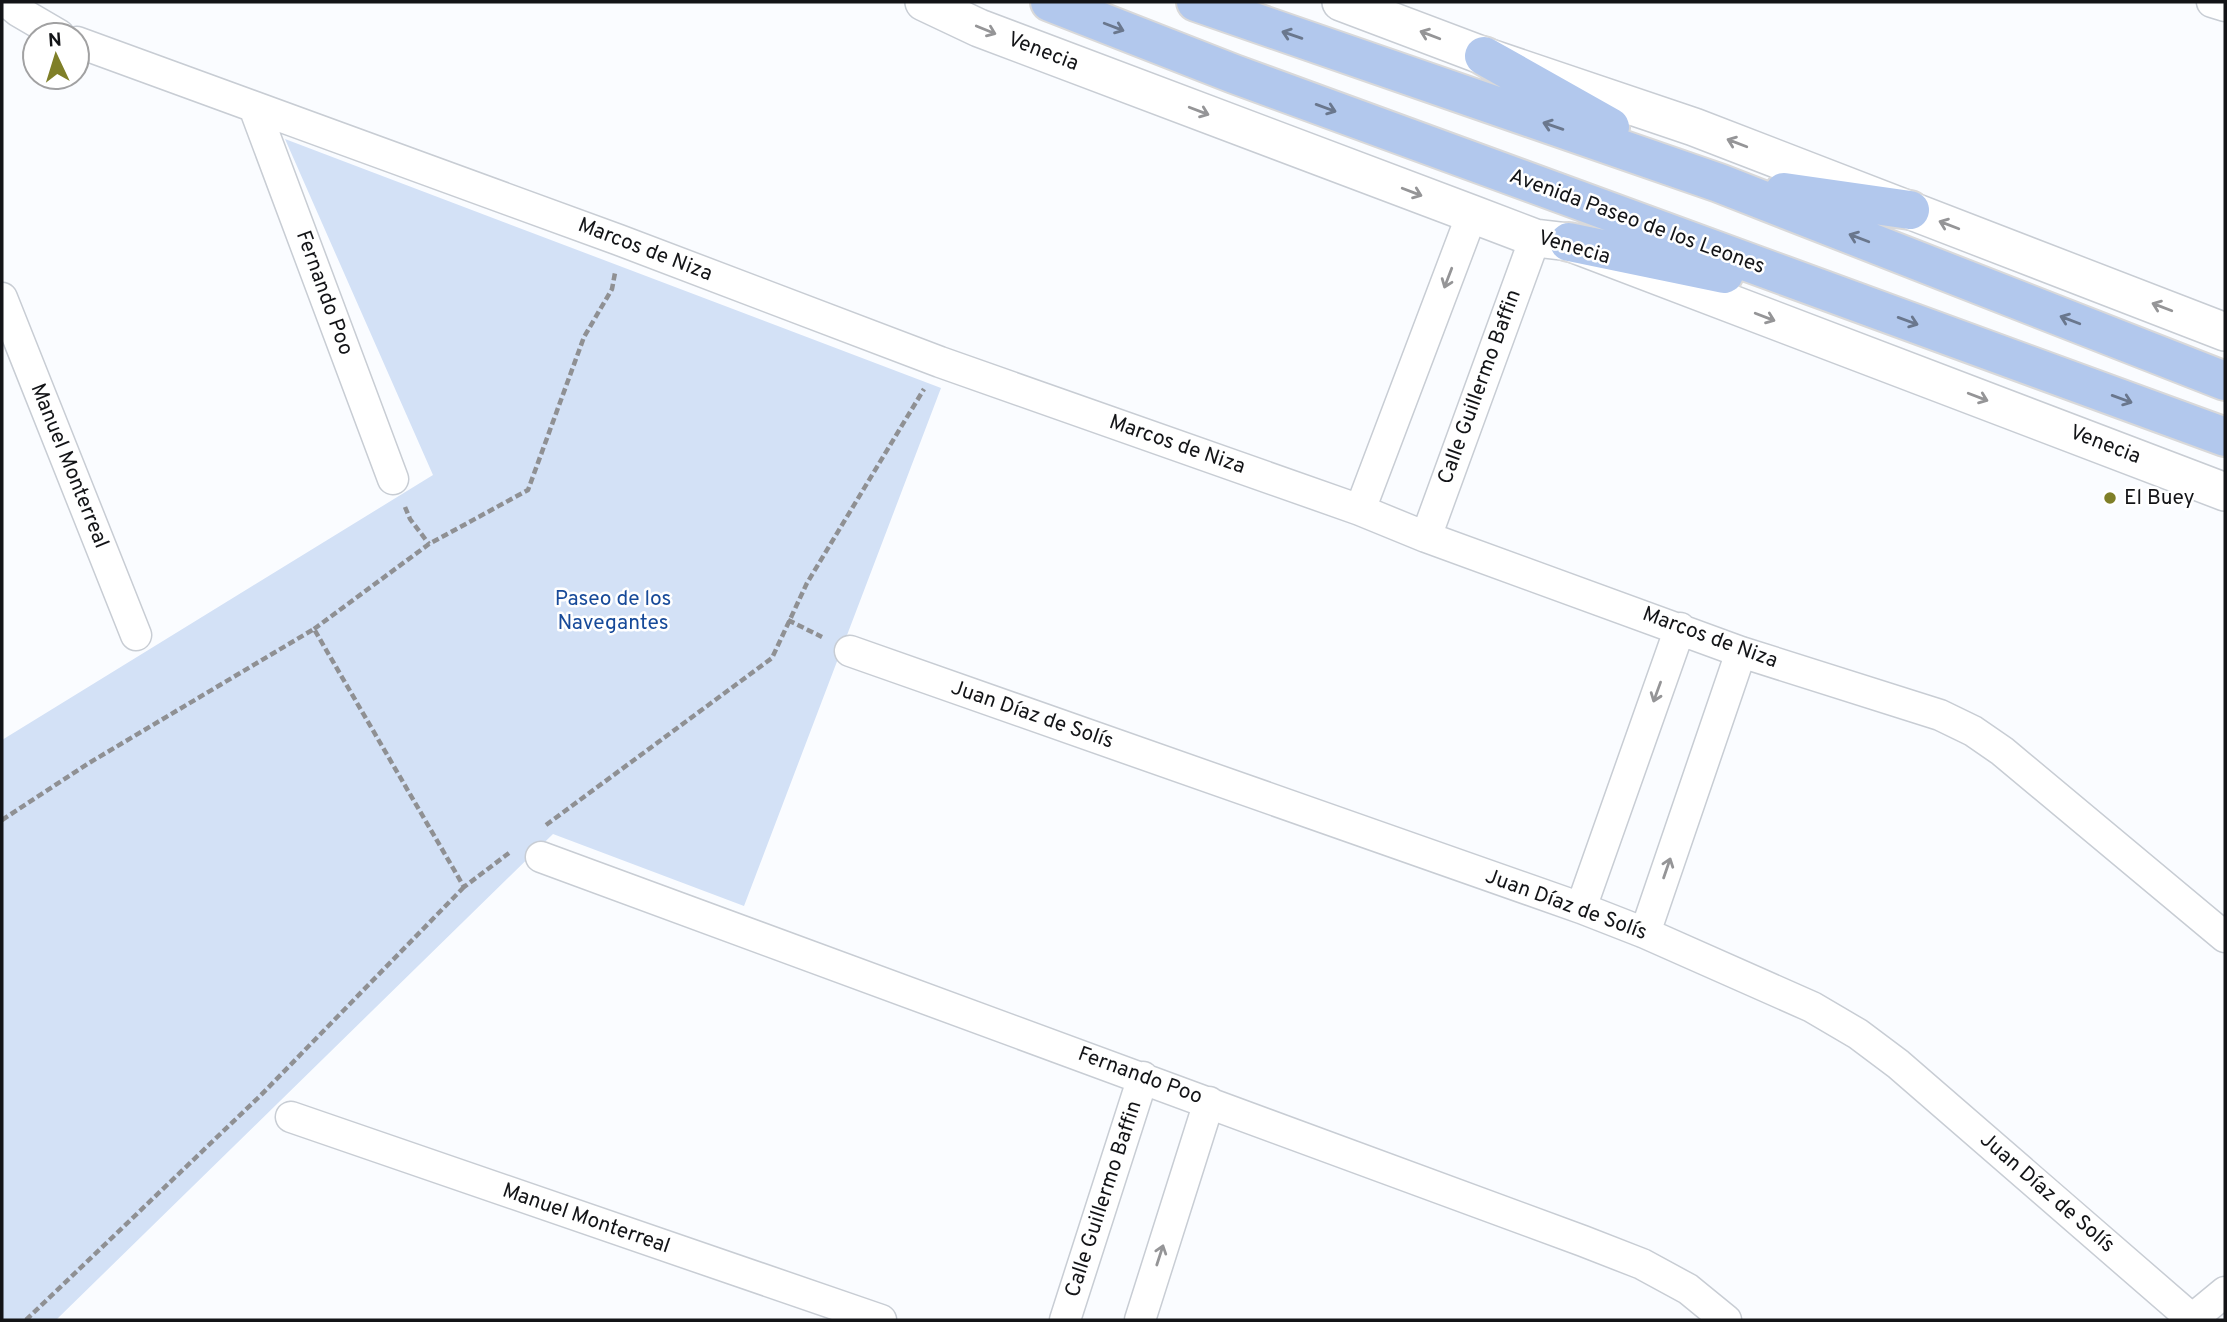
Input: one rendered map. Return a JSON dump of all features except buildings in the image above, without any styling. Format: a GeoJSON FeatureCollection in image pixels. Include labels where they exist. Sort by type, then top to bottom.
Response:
{"type":"FeatureCollection","features":[{"type":"Feature","properties":{"kind":"main road","name":"Avenida Paseo de los Leones"},"geometry":{"type":"LineString","coordinates":[[1050,2],[1234,74],[2225,437]]}},
{"type":"Feature","properties":{"kind":"main road"},"geometry":{"type":"LineString","coordinates":[[1196,2],[1706,179],[2225,381]]}},
{"type":"Feature","properties":{"kind":"main road"},"geometry":{"type":"LineString","coordinates":[[1484,56],[1706,179],[1910,210]]}},
{"type":"Feature","properties":{"kind":"main road"},"geometry":{"type":"LineString","coordinates":[[1552,240],[1852,300]]}},
{"type":"Feature","properties":{"kind":"street"},"geometry":{"type":"LineString","coordinates":[[8,2],[35,21]]}},
{"type":"Feature","properties":{"kind":"street","name":"Venecia"},"geometry":{"type":"LineString","coordinates":[[925,2],[979,28],[1472,214],[1552,240],[2225,492]]}},
{"type":"Feature","properties":{"kind":"street"},"geometry":{"type":"LineString","coordinates":[[1341,2],[1484,56],[1694,127],[2225,332]]}},
{"type":"Feature","properties":{"kind":"street"},"geometry":{"type":"LineString","coordinates":[[2213,2],[2225,6]]}},
{"type":"Feature","properties":{"kind":"street","name":"Marcos de Niza"},"geometry":{"type":"LineString","coordinates":[[91,47],[620,240],[940,362],[1360,510],[1426,537],[1741,652],[1940,715],[1973,731],[2003,751],[2225,937]]}},
{"type":"Feature","properties":{"kind":"street","name":"Fernando Poo"},"geometry":{"type":"LineString","coordinates":[[254,107],[393,479]]}},
{"type":"Feature","properties":{"kind":"street"},"geometry":{"type":"LineString","coordinates":[[1360,510],[1472,214]]}},
{"type":"Feature","properties":{"kind":"street","name":"Calle Guillermo Baffin"},"geometry":{"type":"LineString","coordinates":[[1426,537],[1552,240]]}},
{"type":"Feature","properties":{"kind":"street","name":"Manuel Monterreal"},"geometry":{"type":"LineString","coordinates":[[2,298],[136,635]]}},
{"type":"Feature","properties":{"kind":"street"},"geometry":{"type":"LineString","coordinates":[[1581,908],[1680,628]]}},
{"type":"Feature","properties":{"kind":"street","name":"Juan Díaz de Solís"},"geometry":{"type":"LineString","coordinates":[[850,651],[1581,908],[1645,933],[1812,1007],[1858,1034],[1898,1064],[2191,1320]]}},
{"type":"Feature","properties":{"kind":"street"},"geometry":{"type":"LineString","coordinates":[[1645,933],[1741,652]]}},
{"type":"Feature","properties":{"kind":"street","name":"Fernando Poo"},"geometry":{"type":"LineString","coordinates":[[531,846],[1642,1264],[1688,1289],[1726,1320]]}},
{"type":"Feature","properties":{"kind":"street","name":"Calle Guillermo Baffin"},"geometry":{"type":"LineString","coordinates":[[1066,1320],[1143,1077]]}},
{"type":"Feature","properties":{"kind":"street"},"geometry":{"type":"LineString","coordinates":[[1140,1320],[1209,1102]]}},
{"type":"Feature","properties":{"kind":"street","name":"Manuel Monterreal"},"geometry":{"type":"LineString","coordinates":[[291,1117],[881,1320]]}},
{"type":"Feature","properties":{"kind":"street"},"geometry":{"type":"LineString","coordinates":[[2191,1320],[2225,1292]]}},
{"type":"Feature","properties":{"kind":"path"},"geometry":{"type":"LineString","coordinates":[[2,820],[89,763],[314,629],[429,544],[528,491],[584,337],[612,289]]}},
{"type":"Feature","properties":{"kind":"path"},"geometry":{"type":"LineString","coordinates":[[26,1320],[260,1096],[464,887],[531,846],[772,658],[807,583],[940,362]]}},
{"type":"Feature","properties":{"kind":"path"},"geometry":{"type":"LineString","coordinates":[[393,479],[410,519],[429,544]]}},
{"type":"Feature","properties":{"kind":"path"},"geometry":{"type":"LineString","coordinates":[[314,629],[464,887]]}},
{"type":"Feature","properties":{"kind":"green space","name":"Paseo de los Navegantes"},"geometry":{"type":"Polygon","coordinates":[[[285,139],[941,388],[744,906],[553,834],[56,1320],[2,1320],[2,740],[433,475],[285,139]]]}},
{"type":"Feature","properties":{"kind":"place","name":"El Buey"},"geometry":{"type":"Point","coordinates":[2110,498]}}]}
